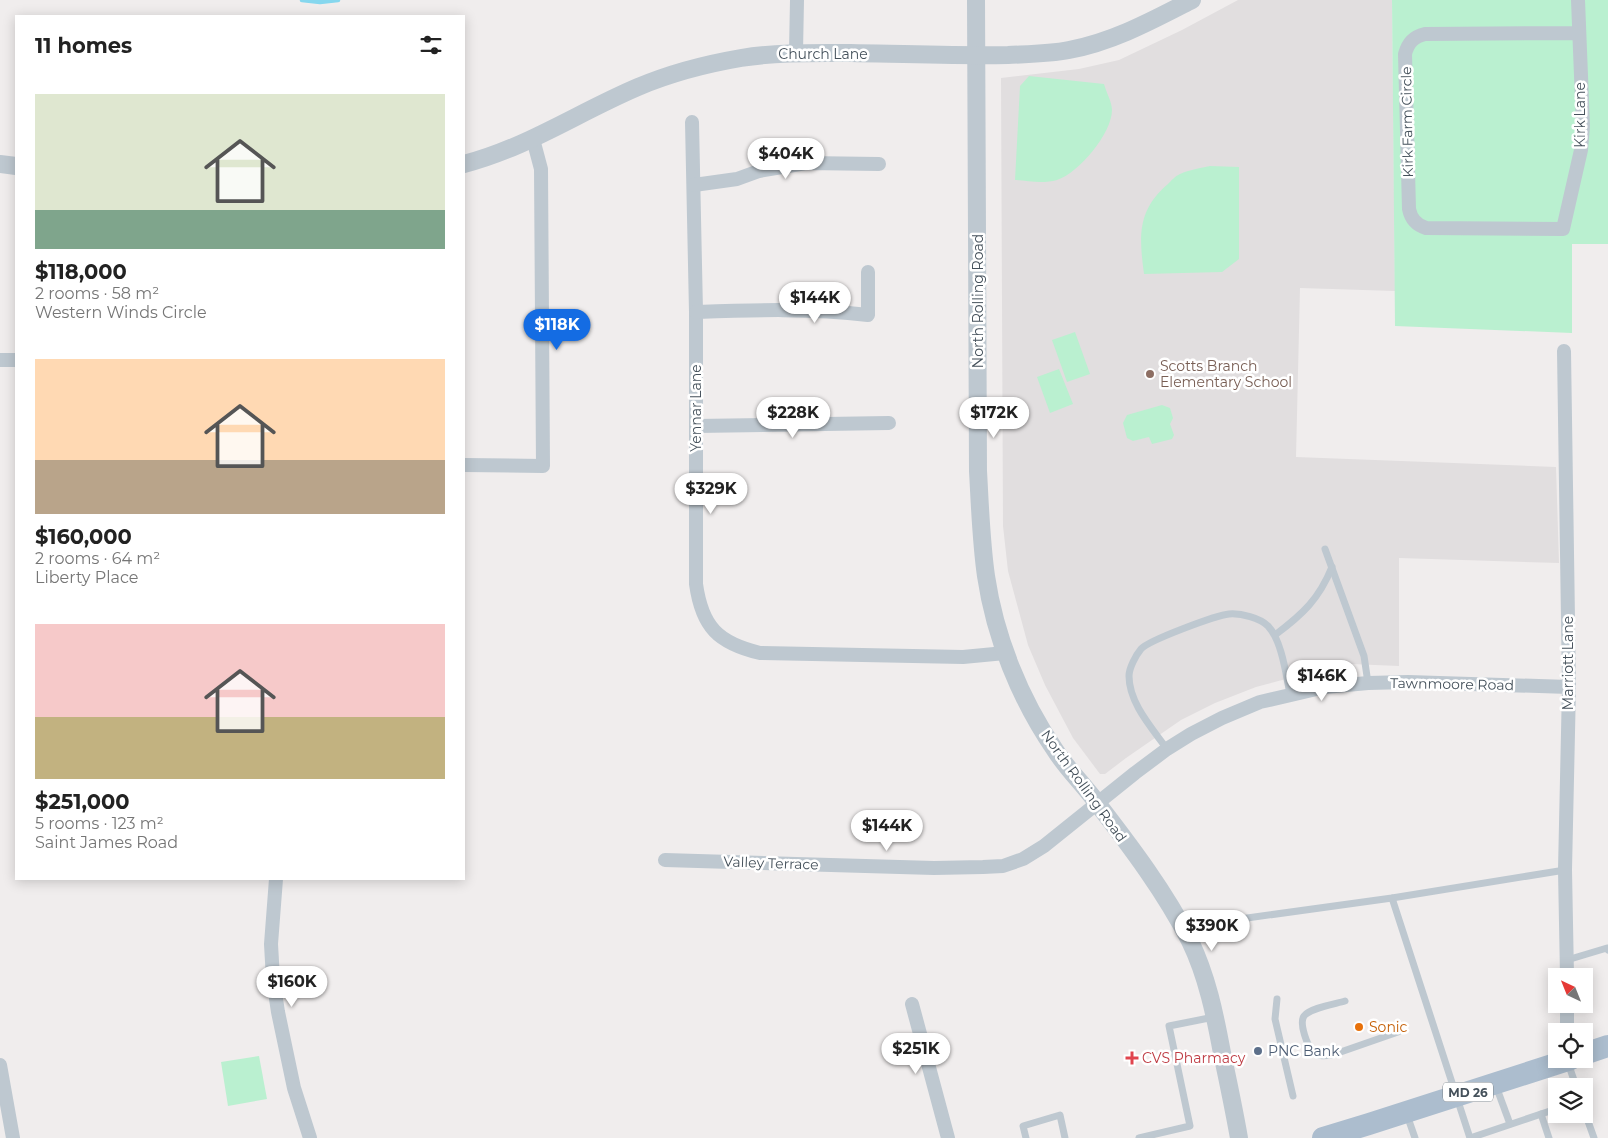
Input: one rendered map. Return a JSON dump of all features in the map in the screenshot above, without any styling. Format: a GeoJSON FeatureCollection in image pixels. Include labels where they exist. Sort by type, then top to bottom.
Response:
{"type":"FeatureCollection","features":[{"type":"Feature","properties":{"kind":"main road","name":"MD 26"},"geometry":{"type":"LineString","coordinates":[[1593,1053],[1607,1049]]}},
{"type":"Feature","properties":{"kind":"main road","name":"MD 26"},"geometry":{"type":"LineString","coordinates":[[1334,1136],[1370,1128],[1406,1112],[1548,1066]]}},
{"type":"Feature","properties":{"kind":"street"},"geometry":{"type":"LineString","coordinates":[[796,52],[797,0]]}},
{"type":"Feature","properties":{"kind":"street","name":"North Rolling Road"},"geometry":{"type":"LineString","coordinates":[[976,0],[980,527],[994,616],[1005,653],[1024,699],[1055,750],[1098,803],[1168,902],[1190,942],[1206,984],[1215,1016],[1239,1138]]}},
{"type":"Feature","properties":{"kind":"street","name":"Church Lane"},"geometry":{"type":"LineString","coordinates":[[465,164],[533,139],[606,102],[662,78],[713,63],[742,57],[796,52],[977,55],[1042,54],[1089,46],[1109,40],[1192,0]]}},
{"type":"Feature","properties":{"kind":"street","name":"Kirk Lane"},"geometry":{"type":"LineString","coordinates":[[1563,229],[1581,150],[1583,126],[1578,0]]}},
{"type":"Feature","properties":{"kind":"street","name":"Kirk Farm Circle"},"geometry":{"type":"LineString","coordinates":[[1563,229],[1426,228],[1414,221],[1409,209],[1405,54],[1411,40],[1424,34],[1578,34]]}},
{"type":"Feature","properties":{"kind":"street","name":"Yennar Lane"},"geometry":{"type":"LineString","coordinates":[[692,122],[696,312],[696,584],[698,601],[711,629],[740,648],[760,653],[963,657],[1005,653]]}},
{"type":"Feature","properties":{"kind":"street"},"geometry":{"type":"LineString","coordinates":[[465,465],[543,466],[542,169],[533,139]]}},
{"type":"Feature","properties":{"kind":"street"},"geometry":{"type":"LineString","coordinates":[[694,185],[737,179],[782,166],[806,163],[879,164]]}},
{"type":"Feature","properties":{"kind":"street"},"geometry":{"type":"LineString","coordinates":[[0,164],[15,166]]}},
{"type":"Feature","properties":{"kind":"street"},"geometry":{"type":"LineString","coordinates":[[696,312],[795,309],[832,310],[868,315],[868,272]]}},
{"type":"Feature","properties":{"kind":"street","name":"Marriott Lane"},"geometry":{"type":"LineString","coordinates":[[1564,351],[1569,687],[1566,968]]}},
{"type":"Feature","properties":{"kind":"street"},"geometry":{"type":"LineString","coordinates":[[0,360],[15,360]]}},
{"type":"Feature","properties":{"kind":"street"},"geometry":{"type":"LineString","coordinates":[[696,426],[889,423]]}},
{"type":"Feature","properties":{"kind":"street","name":"Tawnmoore Road"},"geometry":{"type":"LineString","coordinates":[[1098,803],[1135,772],[1191,734],[1260,702],[1290,694],[1325,687],[1368,683],[1408,682],[1569,687]]}},
{"type":"Feature","properties":{"kind":"street","name":"Valley Terrace"},"geometry":{"type":"LineString","coordinates":[[665,860],[934,868],[1004,866],[1023,859],[1044,846],[1098,803]]}},
{"type":"Feature","properties":{"kind":"street"},"geometry":{"type":"LineString","coordinates":[[276,880],[271,944],[273,979],[294,1088],[310,1138]]}},
{"type":"Feature","properties":{"kind":"street"},"geometry":{"type":"LineString","coordinates":[[912,1004],[948,1138]]}},
{"type":"Feature","properties":{"kind":"street"},"geometry":{"type":"LineString","coordinates":[[0,1065],[13,1138]]}},
{"type":"Feature","properties":{"kind":"lane"},"geometry":{"type":"LineString","coordinates":[[1325,549],[1364,656],[1368,683]]}},
{"type":"Feature","properties":{"kind":"lane"},"geometry":{"type":"LineString","coordinates":[[1275,635],[1292,623],[1314,600],[1324,585],[1332,567]]}},
{"type":"Feature","properties":{"kind":"lane"},"geometry":{"type":"LineString","coordinates":[[1167,749],[1140,711],[1131,692],[1129,674],[1134,661],[1141,649],[1151,641],[1229,614],[1256,619],[1267,625],[1275,635],[1290,694]]}},
{"type":"Feature","properties":{"kind":"lane"},"geometry":{"type":"LineString","coordinates":[[1190,942],[1240,919],[1392,898],[1566,870]]}},
{"type":"Feature","properties":{"kind":"lane"},"geometry":{"type":"LineString","coordinates":[[1392,898],[1470,1138],[1548,1112]]}},
{"type":"Feature","properties":{"kind":"lane"},"geometry":{"type":"LineString","coordinates":[[1566,960],[1608,948],[1608,950]]}},
{"type":"Feature","properties":{"kind":"lane"},"geometry":{"type":"LineString","coordinates":[[1277,999],[1275,1018],[1293,1096]]}},
{"type":"Feature","properties":{"kind":"lane"},"geometry":{"type":"LineString","coordinates":[[1345,1001],[1312,1011],[1304,1016],[1302,1024],[1309,1048],[1315,1054],[1322,1056],[1332,1055],[1398,1032]]}},
{"type":"Feature","properties":{"kind":"lane"},"geometry":{"type":"LineString","coordinates":[[1139,1138],[1190,1126],[1169,1026],[1215,1016]]}},
{"type":"Feature","properties":{"kind":"lane"},"geometry":{"type":"LineString","coordinates":[[1495,1084],[1510,1124]]}},
{"type":"Feature","properties":{"kind":"lane"},"geometry":{"type":"LineString","coordinates":[[1406,1112],[1415,1138]]}},
{"type":"Feature","properties":{"kind":"lane"},"geometry":{"type":"LineString","coordinates":[[1541,1114],[1549,1138]]}},
{"type":"Feature","properties":{"kind":"lane"},"geometry":{"type":"LineString","coordinates":[[1026,1138],[1023,1126],[1060,1115],[1065,1138]]}},
{"type":"Feature","properties":{"kind":"lane"},"geometry":{"type":"LineString","coordinates":[[1589,1123],[1594,1138]]}},
{"type":"Feature","properties":{"kind":"shaded area","name":"Scotts Branch Elementary School"},"geometry":{"type":"Polygon","coordinates":[[[1238,0],[1392,0],[1395,291],[1300,288],[1296,457],[1556,467],[1559,563],[1399,558],[1399,666],[1351,664],[1256,687],[1215,703],[1181,720],[1105,774],[1100,774],[1073,738],[1045,685],[1028,645],[1008,571],[1003,526],[1001,78],[1079,69],[1119,60],[1182,30],[1238,0]]]}},
{"type":"Feature","properties":{"kind":"green space"},"geometry":{"type":"Polygon","coordinates":[[[1392,0],[1608,0],[1608,244],[1572,244],[1572,333],[1395,326],[1392,0]]]}},
{"type":"Feature","properties":{"kind":"green space"},"geometry":{"type":"Polygon","coordinates":[[[1029,76],[1104,84],[1111,104],[1111,119],[1093,151],[1075,169],[1057,180],[1041,182],[1015,180],[1020,86],[1029,76]]]}},
{"type":"Feature","properties":{"kind":"green space"},"geometry":{"type":"Polygon","coordinates":[[[1210,166],[1239,167],[1239,259],[1222,272],[1144,274],[1141,236],[1145,214],[1150,204],[1178,175],[1210,166]]]}},
{"type":"Feature","properties":{"kind":"green space"},"geometry":{"type":"Polygon","coordinates":[[[1075,332],[1090,374],[1067,382],[1052,340],[1075,332]]]}},
{"type":"Feature","properties":{"kind":"green space"},"geometry":{"type":"Polygon","coordinates":[[[1059,369],[1073,404],[1050,413],[1037,377],[1059,369]]]}},
{"type":"Feature","properties":{"kind":"green space"},"geometry":{"type":"Polygon","coordinates":[[[1162,405],[1170,408],[1173,418],[1170,424],[1174,435],[1172,439],[1152,444],[1149,437],[1133,441],[1127,438],[1123,423],[1127,415],[1162,405]]]}},
{"type":"Feature","properties":{"kind":"green space"},"geometry":{"type":"Polygon","coordinates":[[[259,1056],[267,1099],[228,1106],[221,1062],[259,1056]]]}},
{"type":"Feature","properties":{"kind":"waterway"},"geometry":{"type":"LineString","coordinates":[[302,0],[320,2],[338,0]]}},
{"type":"Feature","properties":{"kind":"place","name":"Scotts Branch Elementary School"},"geometry":{"type":"Point","coordinates":[1150,374]}},
{"type":"Feature","properties":{"kind":"place","name":"Sonic"},"geometry":{"type":"Point","coordinates":[1359,1027]}},
{"type":"Feature","properties":{"kind":"place","name":"PNC Bank"},"geometry":{"type":"Point","coordinates":[1258,1051]}},
{"type":"Feature","properties":{"kind":"place","name":"CVS Pharmacy"},"geometry":{"type":"Point","coordinates":[1132,1058]}}]}
